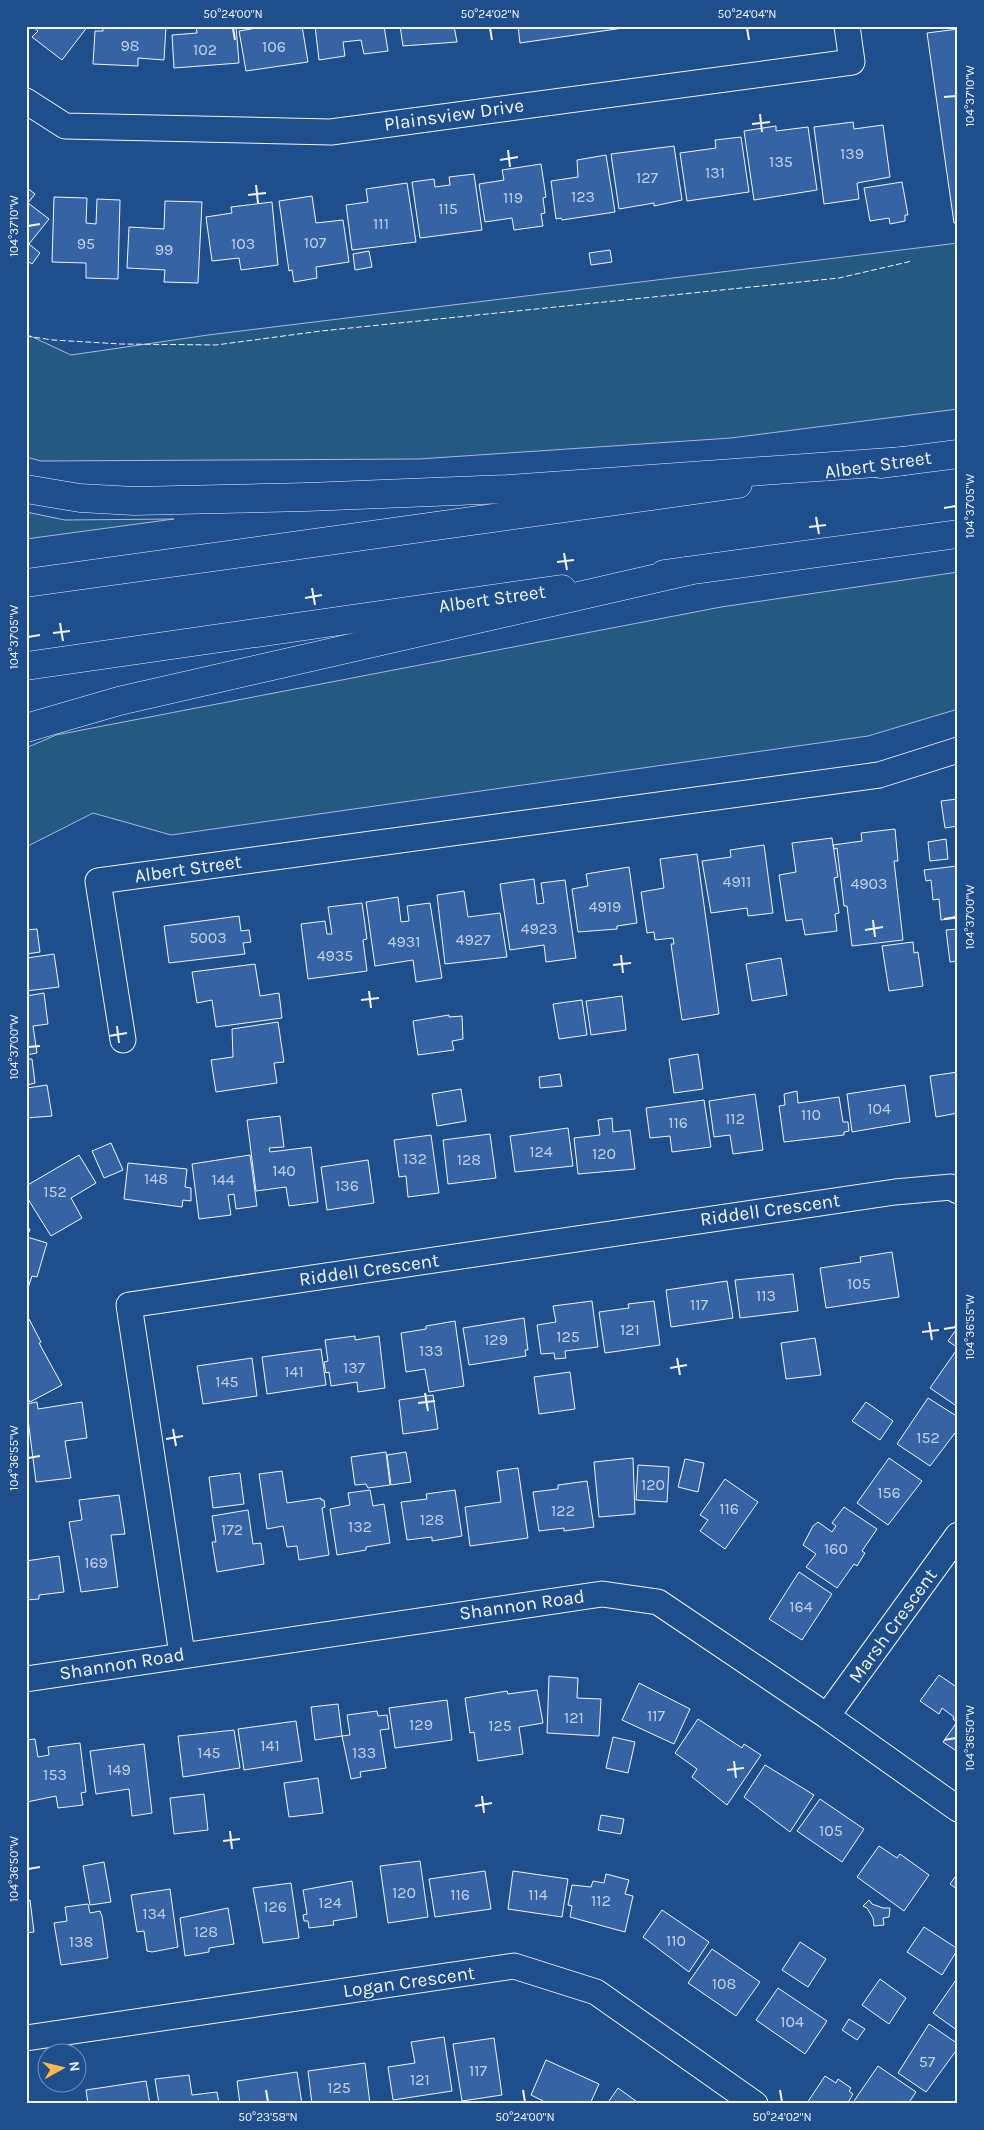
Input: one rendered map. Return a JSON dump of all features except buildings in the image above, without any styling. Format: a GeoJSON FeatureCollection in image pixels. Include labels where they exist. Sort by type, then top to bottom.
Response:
{"type":"FeatureCollection","features":[{"type":"Feature","properties":{"kind":"main road","name":"Albert Street"},"geometry":{"type":"LineString","coordinates":[[26,583],[958,454]]}},
{"type":"Feature","properties":{"kind":"main road"},"geometry":{"type":"LineString","coordinates":[[26,489],[80,498],[134,501],[307,497],[506,489],[904,461]]}},
{"type":"Feature","properties":{"kind":"main road","name":"Albert Street"},"geometry":{"type":"LineString","coordinates":[[26,666],[958,534]]}},
{"type":"Feature","properties":{"kind":"main road"},"geometry":{"type":"LineString","coordinates":[[26,728],[118,701],[688,571]]}},
{"type":"Feature","properties":{"kind":"street","name":"Plainsview Drive"},"geometry":{"type":"LineString","coordinates":[[26,101],[65,126],[332,132],[852,62],[847,26]]}},
{"type":"Feature","properties":{"kind":"street","name":"Albert Street"},"geometry":{"type":"LineString","coordinates":[[123,1040],[98,881],[879,775],[958,750]]}},
{"type":"Feature","properties":{"kind":"street","name":"Riddell Crescent"},"geometry":{"type":"LineString","coordinates":[[182,1654],[129,1305],[895,1192],[950,1187],[958,1191]]}},
{"type":"Feature","properties":{"kind":"street","name":"Marsh Crescent"},"geometry":{"type":"LineString","coordinates":[[827,1716],[958,1535]]}},
{"type":"Feature","properties":{"kind":"street","name":"Shannon Road"},"geometry":{"type":"LineString","coordinates":[[26,1679],[182,1654],[602,1594],[658,1602],[827,1716],[958,1809]]}},
{"type":"Feature","properties":{"kind":"street","name":"Logan Crescent"},"geometry":{"type":"LineString","coordinates":[[26,2038],[514,1966],[596,1992],[755,2104]]}},
{"type":"Feature","properties":{"kind":"shaded area"},"geometry":{"type":"Polygon","coordinates":[[[958,243],[958,409],[731,438],[419,459],[41,461],[26,457],[26,334],[71,355],[208,335],[958,243]]]}},
{"type":"Feature","properties":{"kind":"shaded area"},"geometry":{"type":"Polygon","coordinates":[[[26,512],[65,520],[174,519],[26,539],[26,512]]]}},
{"type":"Feature","properties":{"kind":"shaded area"},"geometry":{"type":"Polygon","coordinates":[[[958,572],[958,709],[868,736],[171,835],[93,813],[26,847],[26,748],[56,735],[721,607],[958,572]]]}},
{"type":"Feature","properties":{"kind":"fence"},"geometry":{"type":"LineString","coordinates":[[26,336],[53,340],[121,344],[216,345],[321,331],[839,278],[912,261]]}}]}
